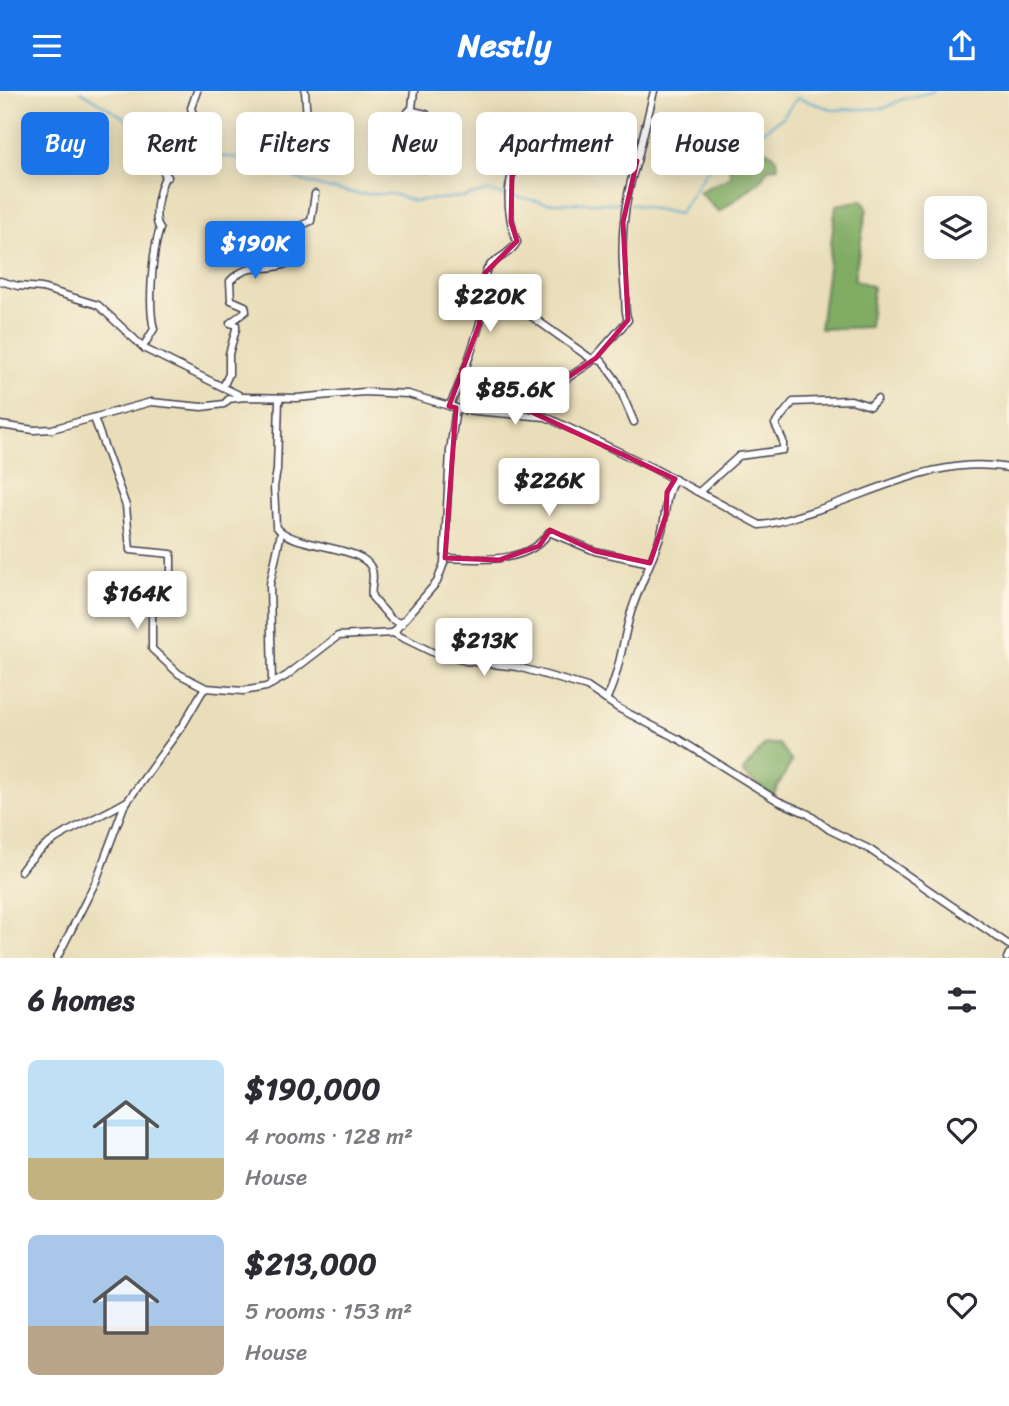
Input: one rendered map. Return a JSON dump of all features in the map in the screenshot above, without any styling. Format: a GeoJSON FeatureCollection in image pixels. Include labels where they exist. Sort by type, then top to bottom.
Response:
{"type":"FeatureCollection","features":[{"type":"Feature","properties":{"kind":"street"},"geometry":{"type":"LineString","coordinates":[[192,112],[191,108],[197,91]]}},
{"type":"Feature","properties":{"kind":"street"},"geometry":{"type":"LineString","coordinates":[[305,91],[306,112]]}},
{"type":"Feature","properties":{"kind":"street"},"geometry":{"type":"LineString","coordinates":[[414,91],[410,110],[417,112]]}},
{"type":"Feature","properties":{"kind":"street"},"geometry":{"type":"LineString","coordinates":[[637,161],[654,91]]}},
{"type":"Feature","properties":{"kind":"street"},"geometry":{"type":"LineString","coordinates":[[143,347],[154,329],[150,316],[151,282],[160,229],[156,223],[158,195],[165,177],[168,177],[166,175]]}},
{"type":"Feature","properties":{"kind":"street"},"geometry":{"type":"LineString","coordinates":[[393,633],[436,582],[445,558],[452,407],[479,325],[485,300],[486,270],[512,252],[517,243],[510,222],[512,175]]}},
{"type":"Feature","properties":{"kind":"street"},"geometry":{"type":"LineString","coordinates":[[504,413],[533,401],[596,358],[628,320],[622,257],[624,203],[633,175]]}},
{"type":"Feature","properties":{"kind":"street"},"geometry":{"type":"LineString","coordinates":[[223,387],[229,374],[229,354],[236,329],[236,325],[230,323],[246,311],[245,306],[231,300],[230,281],[243,269],[273,268],[286,264],[290,250],[296,245],[295,235],[289,231],[311,221],[315,194]]}},
{"type":"Feature","properties":{"kind":"street"},"geometry":{"type":"LineString","coordinates":[[0,281],[42,288],[98,305],[143,347],[244,397]]}},
{"type":"Feature","properties":{"kind":"street"},"geometry":{"type":"LineString","coordinates":[[517,311],[531,316],[590,358],[596,358],[617,380],[634,422]]}},
{"type":"Feature","properties":{"kind":"street"},"geometry":{"type":"LineString","coordinates":[[0,425],[34,430],[52,429],[144,403],[210,406],[244,397],[279,398],[382,391],[413,394],[452,407],[540,416],[558,422],[699,491],[749,520],[764,524],[843,503],[949,467],[981,464],[1009,468]]}},
{"type":"Feature","properties":{"kind":"street"},"geometry":{"type":"LineString","coordinates":[[279,398],[274,487],[275,526],[291,538],[337,548],[368,563],[373,570],[372,597],[391,619],[402,624]]}},
{"type":"Feature","properties":{"kind":"street"},"geometry":{"type":"LineString","coordinates":[[699,491],[739,456],[783,450],[783,441],[775,424],[793,402],[851,400],[870,406],[877,399]]}},
{"type":"Feature","properties":{"kind":"street"},"geometry":{"type":"LineString","coordinates":[[558,422],[561,412]]}},
{"type":"Feature","properties":{"kind":"street"},"geometry":{"type":"LineString","coordinates":[[94,418],[126,506],[130,550],[171,554],[170,577],[152,609],[152,649],[179,674],[206,688],[243,691],[272,684],[338,636],[393,633],[434,653],[466,661],[518,667],[587,687],[680,740],[778,801],[808,814],[869,849],[1009,945]]}},
{"type":"Feature","properties":{"kind":"street"},"geometry":{"type":"LineString","coordinates":[[606,700],[618,673],[628,620],[666,515],[667,492],[675,479]]}},
{"type":"Feature","properties":{"kind":"street"},"geometry":{"type":"LineString","coordinates":[[445,558],[499,560],[539,546],[549,532],[595,551],[650,563]]}},
{"type":"Feature","properties":{"kind":"street"},"geometry":{"type":"LineString","coordinates":[[272,684],[270,584],[281,533]]}},
{"type":"Feature","properties":{"kind":"street"},"geometry":{"type":"LineString","coordinates":[[57,958],[84,907],[128,800],[206,688]]}},
{"type":"Feature","properties":{"kind":"street"},"geometry":{"type":"LineString","coordinates":[[21,871],[52,838],[66,834],[128,800]]}},
{"type":"Feature","properties":{"kind":"highlighted area"},"geometry":{"type":"Polygon","coordinates":[[[567,149],[590,165],[600,157],[637,161],[623,222],[628,320],[596,358],[523,408],[675,479],[667,492],[666,515],[650,563],[595,551],[550,530],[539,546],[499,560],[445,558],[456,408],[449,406],[479,325],[485,273],[517,241],[511,222],[512,175],[533,153],[567,149]]]}},
{"type":"Feature","properties":{"kind":"green space"},"geometry":{"type":"Polygon","coordinates":[[[764,149],[775,156],[778,167],[768,169],[764,175],[764,149]]]}},
{"type":"Feature","properties":{"kind":"green space"},"geometry":{"type":"Polygon","coordinates":[[[764,175],[719,212],[699,192],[731,176],[764,175]]]}},
{"type":"Feature","properties":{"kind":"green space"},"geometry":{"type":"Polygon","coordinates":[[[862,200],[867,208],[854,279],[873,287],[870,327],[820,329],[836,205],[862,200]]]}},
{"type":"Feature","properties":{"kind":"green space"},"geometry":{"type":"Polygon","coordinates":[[[765,744],[779,744],[792,761],[773,795],[744,775],[743,771],[765,744]]]}},
{"type":"Feature","properties":{"kind":"waterway"},"geometry":{"type":"LineString","coordinates":[[81,91],[124,118],[151,141],[205,156],[232,157],[322,187],[359,194],[393,194],[414,201],[463,197],[488,191],[506,196]]}},
{"type":"Feature","properties":{"kind":"waterway"},"geometry":{"type":"LineString","coordinates":[[630,204],[679,214],[706,171],[783,117],[797,98],[835,110],[885,108],[900,100],[935,91]]}},
{"type":"Feature","properties":{"kind":"waterway"},"geometry":{"type":"LineString","coordinates":[[512,196],[548,203],[624,203]]}}]}
